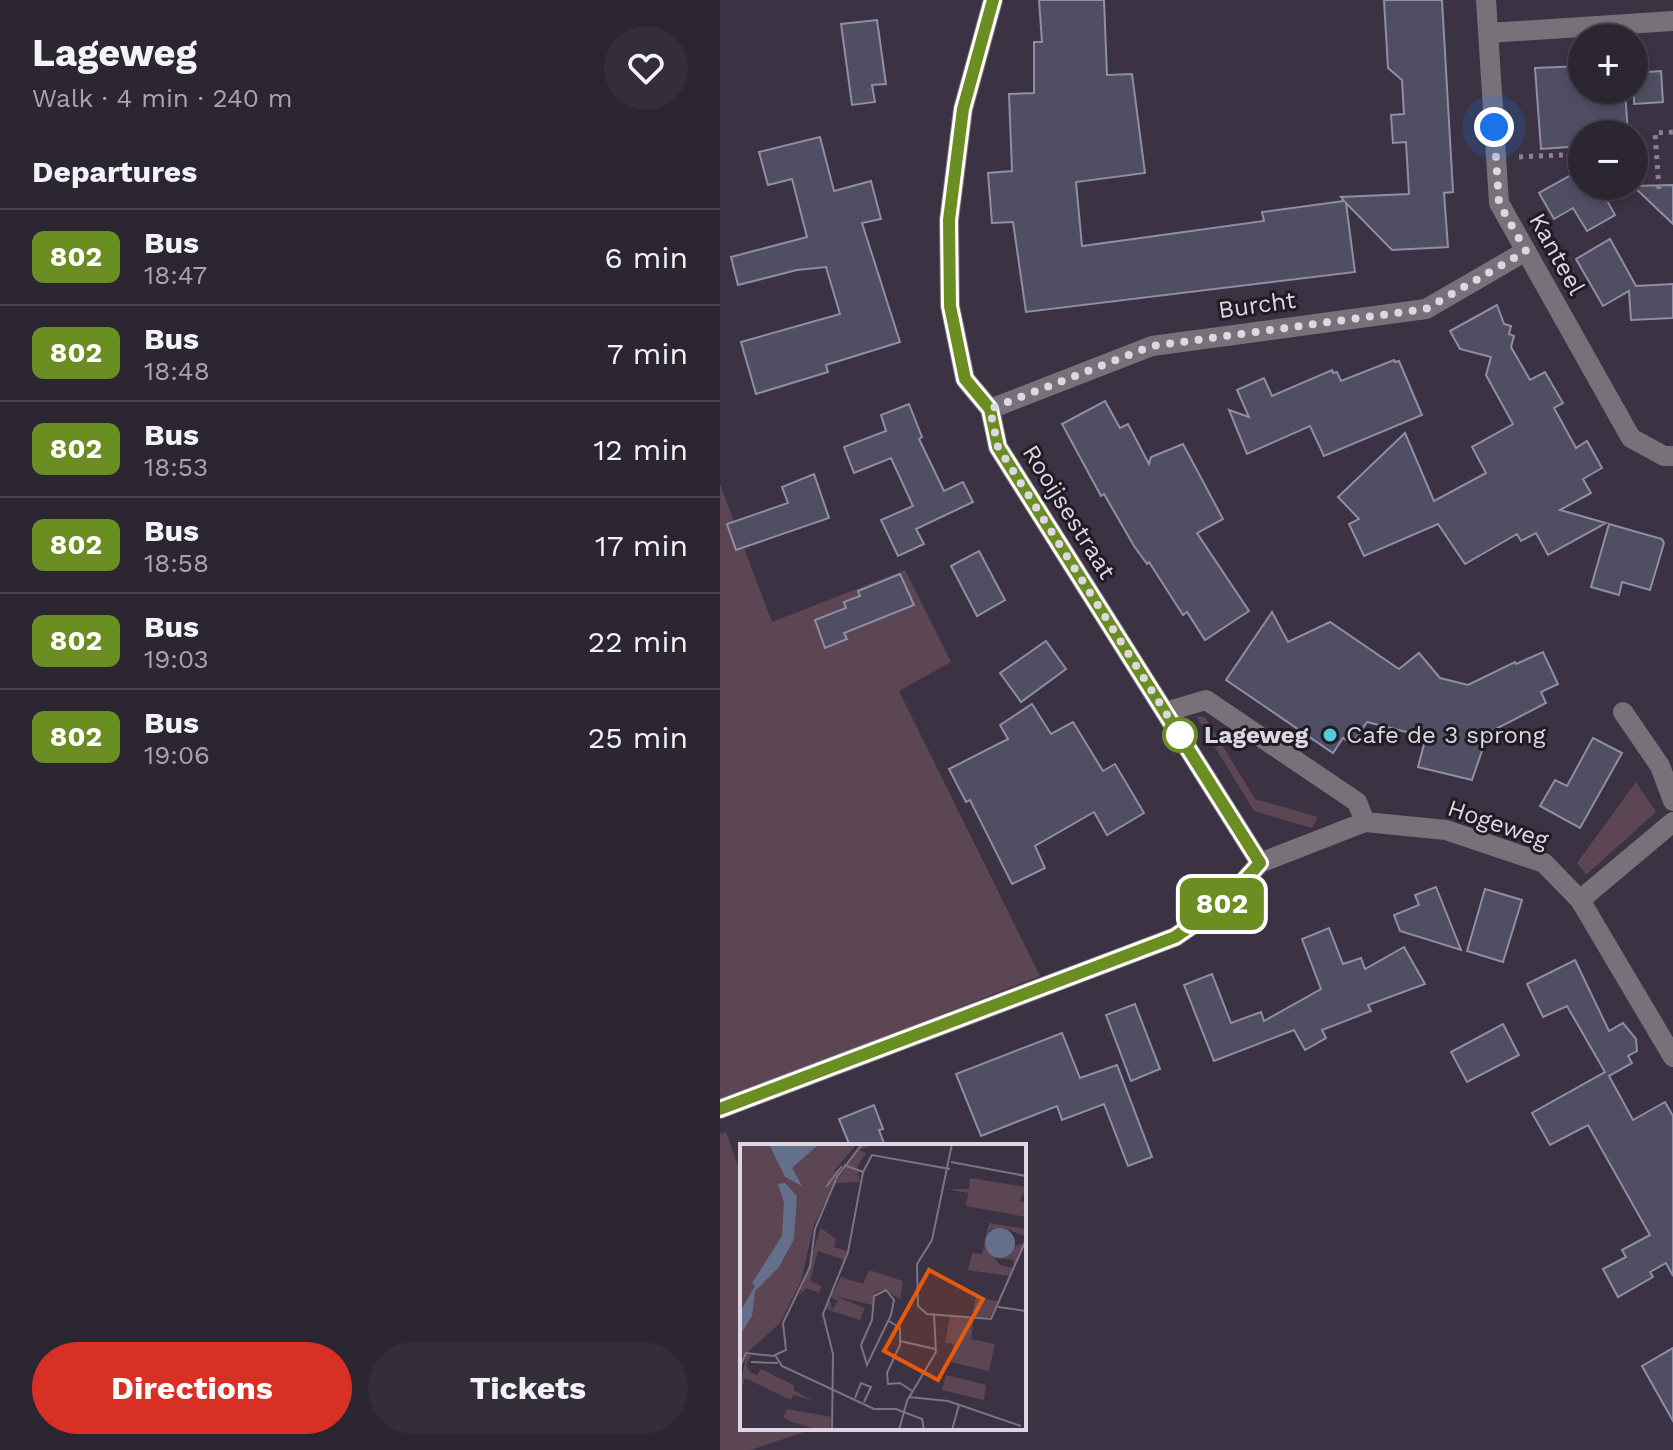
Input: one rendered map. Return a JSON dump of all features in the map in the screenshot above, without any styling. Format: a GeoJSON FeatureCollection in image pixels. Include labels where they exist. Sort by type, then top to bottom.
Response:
{"type":"FeatureCollection","features":[{"type":"Feature","properties":{"kind":"street","name":"Rooijsestraat"},"geometry":{"type":"LineString","coordinates":[[993,0],[963,109],[949,220],[950,306],[965,379],[990,409],[998,447],[1260,863]]}},
{"type":"Feature","properties":{"kind":"street","name":"Kanteel"},"geometry":{"type":"LineString","coordinates":[[1486,0],[1499,203],[1631,438],[1664,456],[1673,456]]}},
{"type":"Feature","properties":{"kind":"street"},"geometry":{"type":"LineString","coordinates":[[1488,33],[1673,21]]}},
{"type":"Feature","properties":{"kind":"street","name":"Burcht"},"geometry":{"type":"LineString","coordinates":[[990,409],[1152,346],[1426,309],[1526,251]]}},
{"type":"Feature","properties":{"kind":"street"},"geometry":{"type":"LineString","coordinates":[[1165,712],[1206,700],[1357,802],[1365,822]]}},
{"type":"Feature","properties":{"kind":"street"},"geometry":{"type":"LineString","coordinates":[[1623,712],[1660,766],[1673,801]]}},
{"type":"Feature","properties":{"kind":"street","name":"Hogeweg"},"geometry":{"type":"LineString","coordinates":[[1260,863],[1365,822],[1446,830],[1544,863],[1580,900],[1673,1057]]}},
{"type":"Feature","properties":{"kind":"street"},"geometry":{"type":"LineString","coordinates":[[1580,900],[1673,822]]}},
{"type":"Feature","properties":{"kind":"street"},"geometry":{"type":"LineString","coordinates":[[720,1109],[1175,937],[1223,904],[1260,863]]}},
{"type":"Feature","properties":{"kind":"path"},"geometry":{"type":"LineString","coordinates":[[1659,189],[1655,133],[1673,132]]}},
{"type":"Feature","properties":{"kind":"path"},"geometry":{"type":"LineString","coordinates":[[1495,158],[1568,155]]}},
{"type":"Feature","properties":{"kind":"shaded area"},"geometry":{"type":"Polygon","coordinates":[[[720,484],[772,622],[905,570],[951,662],[899,691],[1040,976],[720,1100],[720,484]]]}},
{"type":"Feature","properties":{"kind":"shaded area"},"geometry":{"type":"Polygon","coordinates":[[[1196,716],[1205,717],[1255,799],[1318,817],[1312,828],[1254,811],[1196,716]]]}},
{"type":"Feature","properties":{"kind":"shaded area"},"geometry":{"type":"Polygon","coordinates":[[[1636,782],[1656,812],[1586,875],[1577,863],[1636,782]]]}},
{"type":"Feature","properties":{"kind":"shaded area"},"geometry":{"type":"Polygon","coordinates":[[[726,1132],[740,1171],[740,1430],[810,1430],[751,1450],[720,1450],[720,1134],[726,1132]]]}},
{"type":"Feature","properties":{"kind":"building"},"geometry":{"type":"Polygon","coordinates":[[[1039,0],[1104,0],[1107,75],[1132,74],[1145,173],[1076,182],[1082,246],[1264,221],[1262,212],[1344,201],[1341,197],[1409,194],[1406,142],[1393,143],[1391,115],[1404,114],[1402,80],[1388,68],[1384,0],[1442,0],[1453,192],[1444,193],[1448,247],[1392,250],[1346,203],[1355,272],[1026,312],[1013,222],[992,223],[988,173],[1012,171],[1009,94],[1034,93],[1034,42],[1042,42],[1039,0]]]}},
{"type":"Feature","properties":{"kind":"building"},"geometry":{"type":"Polygon","coordinates":[[[877,20],[886,84],[872,85],[875,102],[852,105],[841,24],[877,20]]]}},
{"type":"Feature","properties":{"kind":"building"},"geometry":{"type":"Polygon","coordinates":[[[1568,67],[1568,104],[1626,104],[1627,120],[1568,120],[1568,147],[1541,149],[1535,68],[1568,67]]]}},
{"type":"Feature","properties":{"kind":"building"},"geometry":{"type":"Polygon","coordinates":[[[1661,71],[1663,102],[1648,103],[1648,72],[1661,71]]]}},
{"type":"Feature","properties":{"kind":"building"},"geometry":{"type":"Polygon","coordinates":[[[820,137],[834,191],[871,181],[881,219],[862,223],[900,342],[826,365],[828,372],[756,394],[741,342],[840,314],[826,267],[797,270],[738,285],[731,257],[807,237],[792,179],[768,185],[759,152],[820,137]]]}},
{"type":"Feature","properties":{"kind":"building"},"geometry":{"type":"Polygon","coordinates":[[[1568,177],[1568,200],[1607,200],[1615,215],[1587,231],[1573,208],[1554,219],[1539,193],[1568,177]]]}},
{"type":"Feature","properties":{"kind":"building"},"geometry":{"type":"Polygon","coordinates":[[[1673,185],[1673,224],[1648,200],[1648,186],[1673,185]]]}},
{"type":"Feature","properties":{"kind":"building"},"geometry":{"type":"Polygon","coordinates":[[[1610,239],[1636,286],[1673,284],[1673,318],[1631,320],[1629,291],[1603,306],[1576,259],[1610,239]]]}},
{"type":"Feature","properties":{"kind":"building"},"geometry":{"type":"Polygon","coordinates":[[[1497,305],[1504,324],[1511,326],[1509,334],[1514,336],[1511,347],[1530,380],[1545,372],[1563,403],[1554,408],[1576,448],[1587,441],[1602,468],[1583,479],[1591,493],[1560,510],[1606,523],[1548,555],[1536,533],[1521,541],[1517,534],[1465,564],[1438,524],[1364,556],[1349,524],[1359,519],[1338,497],[1405,433],[1434,501],[1486,473],[1472,447],[1513,424],[1486,375],[1491,357],[1460,349],[1450,331],[1497,305]]]}},
{"type":"Feature","properties":{"kind":"building"},"geometry":{"type":"Polygon","coordinates":[[[1394,360],[1399,361],[1422,415],[1324,456],[1310,426],[1247,454],[1229,410],[1249,417],[1237,390],[1264,378],[1272,396],[1332,370],[1333,373],[1337,372],[1341,381],[1394,360]]]}},
{"type":"Feature","properties":{"kind":"building"},"geometry":{"type":"Polygon","coordinates":[[[1105,401],[1120,428],[1128,424],[1149,464],[1151,457],[1183,444],[1223,519],[1197,533],[1249,611],[1205,640],[1187,612],[1183,615],[1149,562],[1147,564],[1134,546],[1104,494],[1101,496],[1062,424],[1105,401]]]}},
{"type":"Feature","properties":{"kind":"building"},"geometry":{"type":"Polygon","coordinates":[[[909,404],[922,437],[919,439],[944,491],[963,482],[973,502],[916,529],[924,544],[898,556],[881,520],[913,506],[891,458],[854,473],[844,447],[886,431],[881,415],[909,404]]]}},
{"type":"Feature","properties":{"kind":"building"},"geometry":{"type":"Polygon","coordinates":[[[814,474],[829,518],[736,550],[727,524],[788,503],[782,487],[814,474]]]}},
{"type":"Feature","properties":{"kind":"building"},"geometry":{"type":"Polygon","coordinates":[[[1609,524],[1662,539],[1664,543],[1650,590],[1622,582],[1619,595],[1591,587],[1609,524]]]}},
{"type":"Feature","properties":{"kind":"building"},"geometry":{"type":"Polygon","coordinates":[[[979,551],[1005,600],[977,616],[951,566],[979,551]]]}},
{"type":"Feature","properties":{"kind":"building"},"geometry":{"type":"Polygon","coordinates":[[[900,574],[914,605],[844,633],[847,639],[825,648],[815,620],[846,608],[844,602],[860,596],[858,591],[900,574]]]}},
{"type":"Feature","properties":{"kind":"building"},"geometry":{"type":"Polygon","coordinates":[[[1272,612],[1288,642],[1330,622],[1399,669],[1419,653],[1440,678],[1468,685],[1543,652],[1558,684],[1541,692],[1546,703],[1488,733],[1472,780],[1418,767],[1426,737],[1367,722],[1352,744],[1343,738],[1333,753],[1226,680],[1272,612]]]}},
{"type":"Feature","properties":{"kind":"building"},"geometry":{"type":"Polygon","coordinates":[[[1046,641],[1066,669],[1021,702],[1000,673],[1046,641]]]}},
{"type":"Feature","properties":{"kind":"building"},"geometry":{"type":"Polygon","coordinates":[[[1032,704],[1051,734],[1073,722],[1103,771],[1115,764],[1144,813],[1107,835],[1094,812],[1035,846],[1045,868],[1012,884],[970,800],[966,802],[949,769],[1008,739],[1000,725],[1032,704]]]}},
{"type":"Feature","properties":{"kind":"building"},"geometry":{"type":"Polygon","coordinates":[[[1593,738],[1622,753],[1580,828],[1540,806],[1555,780],[1567,786],[1593,738]]]}},
{"type":"Feature","properties":{"kind":"building"},"geometry":{"type":"Polygon","coordinates":[[[1436,887],[1461,950],[1400,931],[1394,915],[1419,905],[1415,895],[1436,887]]]}},
{"type":"Feature","properties":{"kind":"building"},"geometry":{"type":"Polygon","coordinates":[[[1485,889],[1522,900],[1503,962],[1467,951],[1485,889]]]}},
{"type":"Feature","properties":{"kind":"building"},"geometry":{"type":"Polygon","coordinates":[[[1329,928],[1343,964],[1361,958],[1365,969],[1404,947],[1425,984],[1368,1005],[1371,1011],[1322,1030],[1326,1038],[1305,1050],[1294,1030],[1214,1061],[1184,985],[1212,974],[1231,1023],[1261,1012],[1264,1021],[1321,989],[1302,939],[1329,928]]]}},
{"type":"Feature","properties":{"kind":"building"},"geometry":{"type":"Polygon","coordinates":[[[1575,960],[1609,1031],[1623,1023],[1636,1039],[1637,1051],[1628,1056],[1632,1063],[1609,1076],[1633,1120],[1665,1102],[1673,1116],[1673,1276],[1666,1263],[1650,1272],[1653,1277],[1618,1297],[1603,1269],[1626,1257],[1622,1250],[1650,1235],[1588,1125],[1550,1145],[1532,1113],[1605,1072],[1567,1006],[1543,1017],[1527,984],[1575,960]]]}},
{"type":"Feature","properties":{"kind":"building"},"geometry":{"type":"Polygon","coordinates":[[[1135,1004],[1160,1069],[1131,1081],[1106,1015],[1135,1004]]]}},
{"type":"Feature","properties":{"kind":"building"},"geometry":{"type":"Polygon","coordinates":[[[1503,1024],[1519,1055],[1467,1082],[1451,1052],[1503,1024]]]}},
{"type":"Feature","properties":{"kind":"building"},"geometry":{"type":"Polygon","coordinates":[[[1062,1033],[1080,1078],[1117,1065],[1152,1157],[1128,1166],[1104,1104],[1062,1120],[1057,1106],[981,1136],[956,1074],[1062,1033]]]}},
{"type":"Feature","properties":{"kind":"building"},"geometry":{"type":"Polygon","coordinates":[[[874,1105],[883,1129],[879,1130],[884,1144],[849,1144],[839,1119],[874,1105]]]}},
{"type":"Feature","properties":{"kind":"building"},"geometry":{"type":"Polygon","coordinates":[[[1673,1348],[1673,1421],[1642,1366],[1673,1348]]]}},
{"type":"Feature","properties":{"kind":"bus line","name":"802"},"geometry":{"type":"LineString","coordinates":[[720,1109],[1175,937],[1223,904],[1260,863],[998,447],[990,409],[965,379],[950,306],[949,220],[963,109],[993,0]]}},
{"type":"Feature","properties":{"kind":"place","name":"Lageweg"},"geometry":{"type":"Point","coordinates":[1180,735]}},
{"type":"Feature","properties":{"kind":"place","name":"Cafe de 3 sprong"},"geometry":{"type":"Point","coordinates":[1330,735]}},
{"type":"Feature","properties":{"kind":"route"},"geometry":{"type":"LineString","coordinates":[[1180,735],[998,447],[990,409],[1152,346],[1426,309],[1526,251],[1499,203],[1494,127]]}}]}
